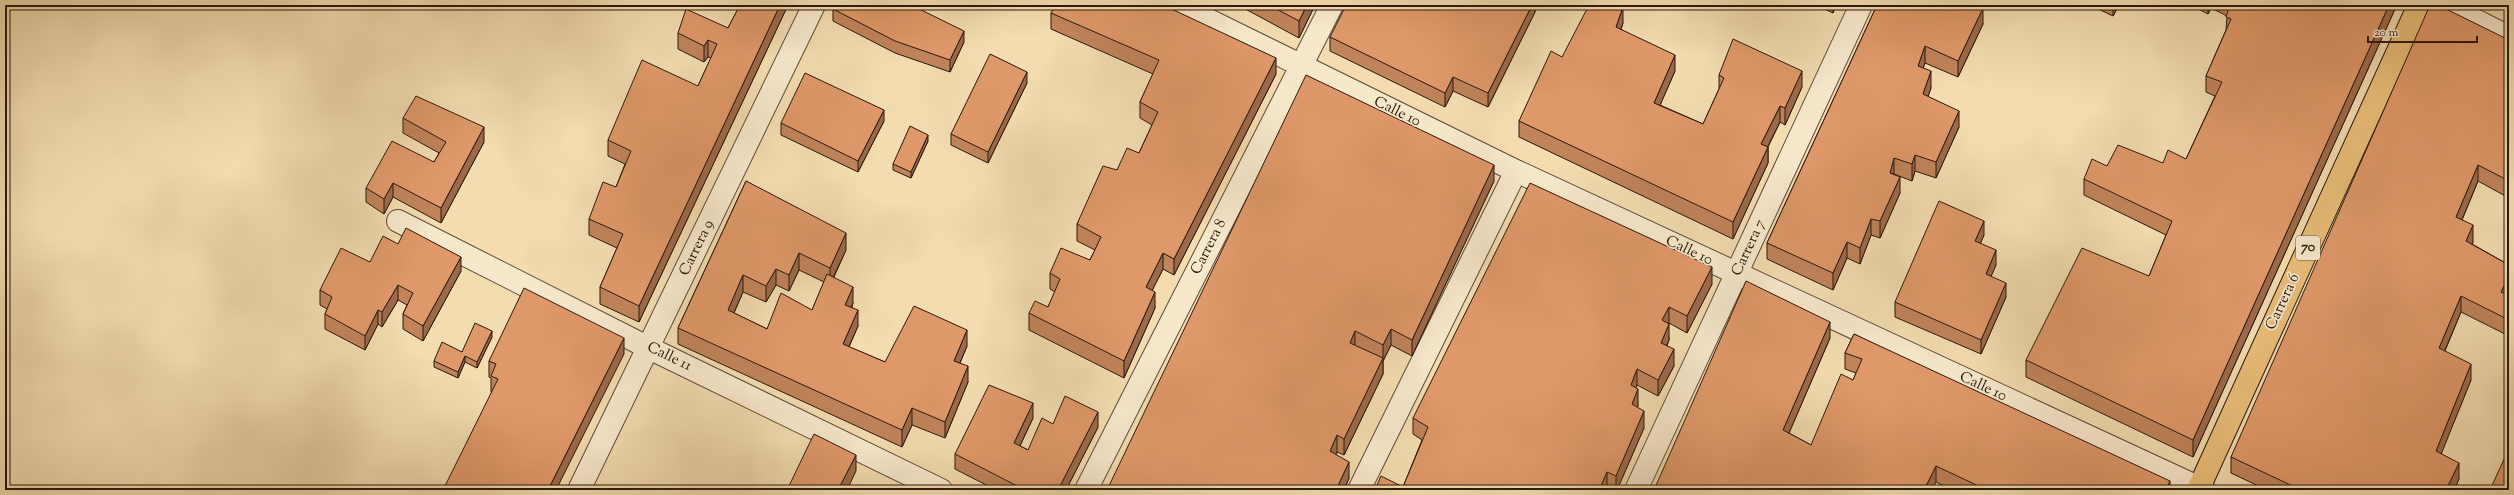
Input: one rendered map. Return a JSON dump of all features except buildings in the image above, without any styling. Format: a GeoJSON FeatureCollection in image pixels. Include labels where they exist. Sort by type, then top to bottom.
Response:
{"type":"FeatureCollection","features":[{"type":"Feature","properties":{"kind":"main road","name":"Carrera 6"},"geometry":{"type":"LineString","coordinates":[[2200,489],[2419,5]]}},
{"type":"Feature","properties":{"kind":"street","name":"Carrera 9"},"geometry":{"type":"LineString","coordinates":[[579,490],[814,5]]}},
{"type":"Feature","properties":{"kind":"street","name":"Calle 10"},"geometry":{"type":"LineString","coordinates":[[1178,5],[1516,170],[2200,489]]}},
{"type":"Feature","properties":{"kind":"street","name":"Carrera 8"},"geometry":{"type":"LineString","coordinates":[[1086,490],[1332,5]]}},
{"type":"Feature","properties":{"kind":"street","name":"Carrera 7"},"geometry":{"type":"LineString","coordinates":[[1636,490],[1738,273],[1861,5]]}},
{"type":"Feature","properties":{"kind":"street"},"geometry":{"type":"LineString","coordinates":[[2445,5],[2509,37]]}},
{"type":"Feature","properties":{"kind":"street"},"geometry":{"type":"LineString","coordinates":[[1359,490],[1516,170]]}},
{"type":"Feature","properties":{"kind":"street","name":"Calle 11"},"geometry":{"type":"LineString","coordinates":[[398,221],[649,348],[941,490]]}}]}
